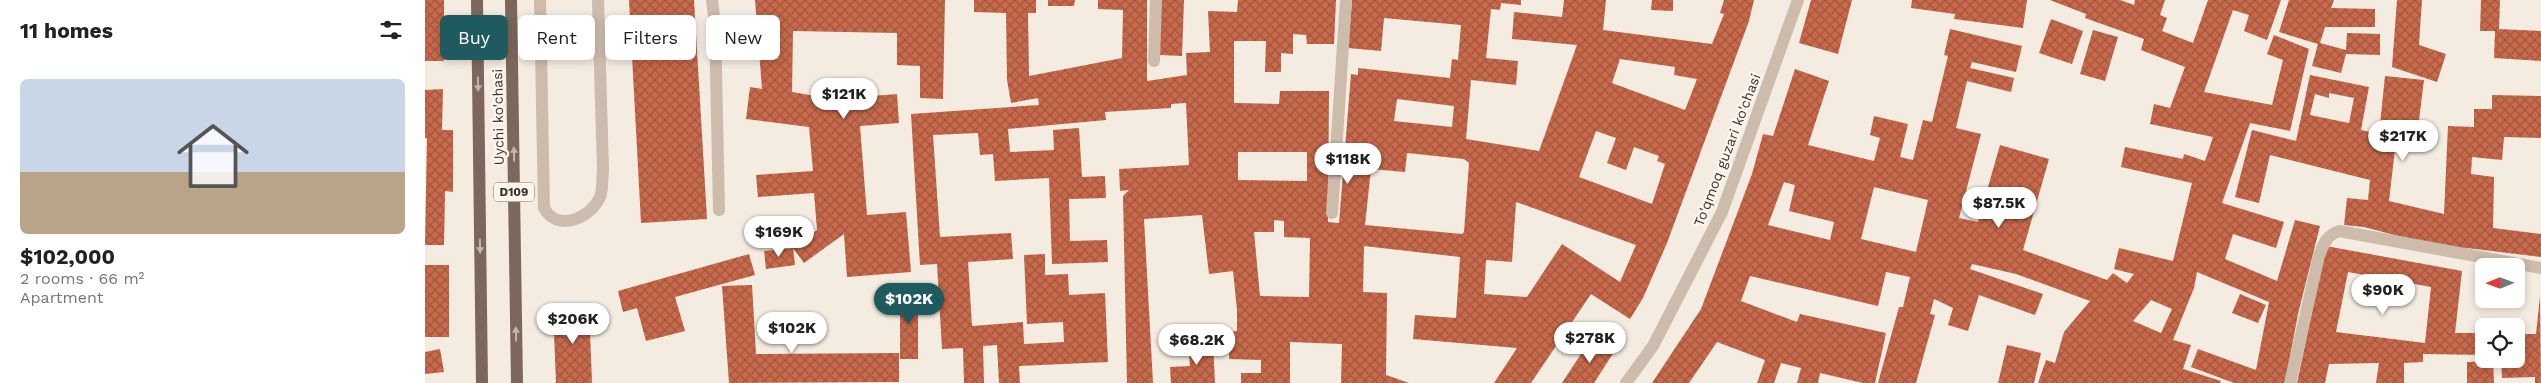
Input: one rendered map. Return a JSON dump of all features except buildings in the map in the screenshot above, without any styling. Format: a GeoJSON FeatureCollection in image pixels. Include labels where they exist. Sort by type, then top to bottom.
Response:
{"type":"FeatureCollection","features":[{"type":"Feature","properties":{"kind":"main road","name":"Uychi ko'chasi"},"geometry":{"type":"LineString","coordinates":[[477,0],[482,383]]}},
{"type":"Feature","properties":{"kind":"main road","name":"Uychi ko'chasi"},"geometry":{"type":"LineString","coordinates":[[511,0],[517,383]]}},
{"type":"Feature","properties":{"kind":"street"},"geometry":{"type":"LineString","coordinates":[[540,0],[544,208],[548,216],[557,221],[573,220],[589,212],[600,196],[603,169],[598,0]]}},
{"type":"Feature","properties":{"kind":"street"},"geometry":{"type":"LineString","coordinates":[[712,0],[715,24],[719,210]]}},
{"type":"Feature","properties":{"kind":"street"},"geometry":{"type":"LineString","coordinates":[[1154,61],[1156,0]]}},
{"type":"Feature","properties":{"kind":"street"},"geometry":{"type":"LineString","coordinates":[[1333,213],[1346,0]]}},
{"type":"Feature","properties":{"kind":"street","name":"To'qmoq guzari ko'chasi"},"geometry":{"type":"LineString","coordinates":[[1626,383],[1653,346],[1722,212],[1797,0]]}},
{"type":"Feature","properties":{"kind":"street"},"geometry":{"type":"LineString","coordinates":[[2290,383],[2319,256],[2326,238],[2332,234],[2339,231],[2541,268]]}}]}
